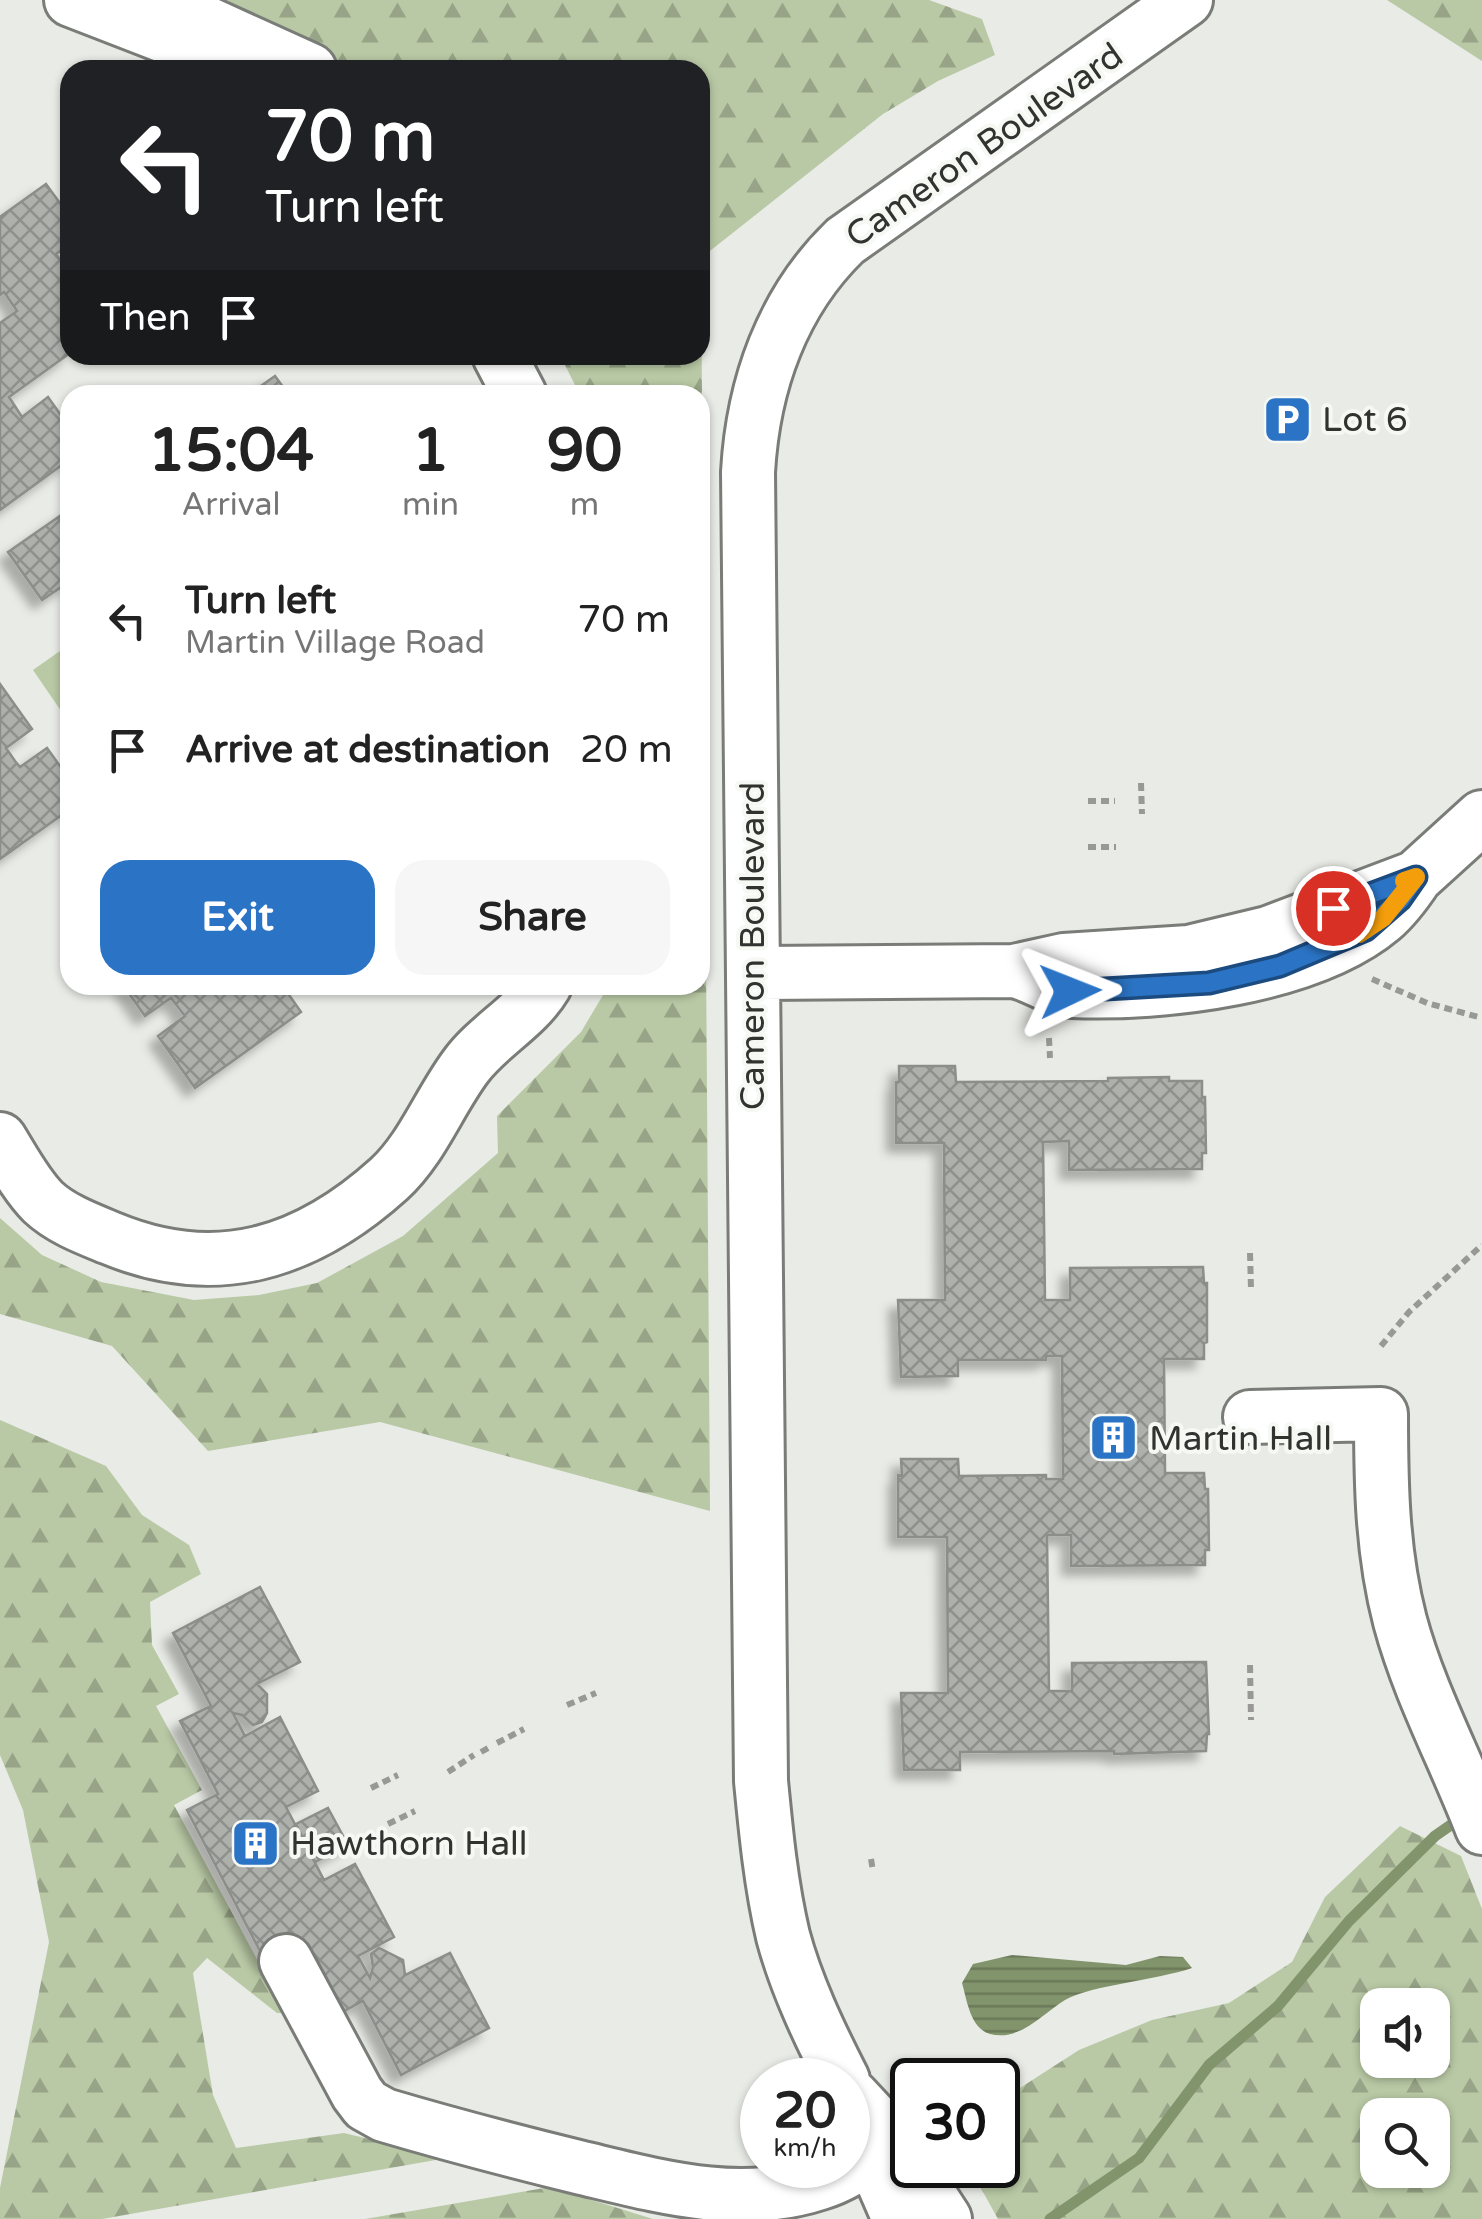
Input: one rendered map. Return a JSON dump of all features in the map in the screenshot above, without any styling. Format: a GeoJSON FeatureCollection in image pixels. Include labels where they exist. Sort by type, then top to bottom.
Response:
{"type":"FeatureCollection","features":[{"type":"Feature","properties":{"kind":"street"},"geometry":{"type":"LineString","coordinates":[[70,0],[174,36],[270,60]]}},
{"type":"Feature","properties":{"kind":"street","name":"Cameron Boulevard"},"geometry":{"type":"LineString","coordinates":[[833,2058],[784,1938],[768,1851],[761,1782],[748,472],[752,428],[762,381],[782,330],[822,264],[860,228],[1186,0]]}},
{"type":"Feature","properties":{"kind":"street"},"geometry":{"type":"LineString","coordinates":[[174,36],[206,60]]}},
{"type":"Feature","properties":{"kind":"street"},"geometry":{"type":"LineString","coordinates":[[752,973],[1014,971],[1070,991],[1188,986],[1253,974],[1312,955],[1366,930],[1391,909],[1416,877],[1482,817]]}},
{"type":"Feature","properties":{"kind":"street"},"geometry":{"type":"LineString","coordinates":[[0,1139],[44,1203],[91,1230],[129,1246],[180,1256],[213,1260],[258,1256],[322,1227],[389,1179],[404,1164],[467,1064],[535,995]]}},
{"type":"Feature","properties":{"kind":"street"},"geometry":{"type":"LineString","coordinates":[[1250,1416],[1382,1414],[1386,1553],[1401,1624],[1425,1688],[1464,1722],[1482,1828]]}},
{"type":"Feature","properties":{"kind":"street"},"geometry":{"type":"LineString","coordinates":[[286,1961],[357,2093],[373,2110],[384,2115],[562,2163],[700,2194],[737,2196],[792,2191],[837,2177],[882,2149]]}},
{"type":"Feature","properties":{"kind":"street","name":"Cameron Boulevard"},"geometry":{"type":"LineString","coordinates":[[870,2134],[946,2219]]}},
{"type":"Feature","properties":{"kind":"street","name":"Cameron Boulevard"},"geometry":{"type":"LineString","coordinates":[[882,2149],[900,2219]]}},
{"type":"Feature","properties":{"kind":"path"},"geometry":{"type":"LineString","coordinates":[[1141,783],[1142,814]]}},
{"type":"Feature","properties":{"kind":"path"},"geometry":{"type":"LineString","coordinates":[[1088,801],[1115,802]]}},
{"type":"Feature","properties":{"kind":"path"},"geometry":{"type":"LineString","coordinates":[[1088,847],[1116,847]]}},
{"type":"Feature","properties":{"kind":"path"},"geometry":{"type":"LineString","coordinates":[[1372,979],[1427,1003],[1482,1018]]}},
{"type":"Feature","properties":{"kind":"path"},"geometry":{"type":"LineString","coordinates":[[1049,1038],[1050,1058]]}},
{"type":"Feature","properties":{"kind":"path"},"geometry":{"type":"LineString","coordinates":[[1381,1346],[1409,1312],[1482,1245]]}},
{"type":"Feature","properties":{"kind":"path"},"geometry":{"type":"LineString","coordinates":[[1250,1253],[1251,1289]]}},
{"type":"Feature","properties":{"kind":"path"},"geometry":{"type":"LineString","coordinates":[[1250,1666],[1251,1720]]}},
{"type":"Feature","properties":{"kind":"path"},"geometry":{"type":"LineString","coordinates":[[567,1705],[596,1694]]}},
{"type":"Feature","properties":{"kind":"path"},"geometry":{"type":"LineString","coordinates":[[448,1772],[524,1729]]}},
{"type":"Feature","properties":{"kind":"path"},"geometry":{"type":"LineString","coordinates":[[370,1788],[398,1774]]}},
{"type":"Feature","properties":{"kind":"path"},"geometry":{"type":"LineString","coordinates":[[388,1824],[415,1811]]}},
{"type":"Feature","properties":{"kind":"path"},"geometry":{"type":"LineString","coordinates":[[871,1860],[872,1872]]}},
{"type":"Feature","properties":{"kind":"green space"},"geometry":{"type":"Polygon","coordinates":[[[207,0],[929,0],[982,19],[995,55],[938,81],[883,114],[710,251],[710,60],[330,60],[207,0]]]}},
{"type":"Feature","properties":{"kind":"green space"},"geometry":{"type":"Polygon","coordinates":[[[1387,0],[1482,0],[1482,61],[1387,0]]]}},
{"type":"Feature","properties":{"kind":"green space"},"geometry":{"type":"Polygon","coordinates":[[[565,365],[702,365],[702,385],[575,385],[565,365]]]}},
{"type":"Feature","properties":{"kind":"green space"},"geometry":{"type":"Polygon","coordinates":[[[60,651],[60,709],[33,670],[60,651]]]}},
{"type":"Feature","properties":{"kind":"green space"},"geometry":{"type":"Polygon","coordinates":[[[603,995],[706,995],[710,1511],[380,1422],[208,1451],[112,1346],[0,1314],[0,1218],[42,1255],[101,1282],[194,1300],[259,1295],[317,1283],[403,1236],[498,1153],[497,1116],[581,1032],[603,995]]]}},
{"type":"Feature","properties":{"kind":"green space"},"geometry":{"type":"Polygon","coordinates":[[[0,1420],[106,1466],[142,1515],[189,1545],[201,1574],[150,1602],[152,1645],[179,1694],[156,1706],[202,1790],[174,1805],[260,1965],[301,2001],[296,2013],[277,2013],[207,1958],[193,1973],[213,2095],[236,2148],[344,2133],[447,2158],[102,2219],[0,2219],[0,2188],[49,1942],[23,1810],[0,1755],[0,1420]]]}},
{"type":"Feature","properties":{"kind":"green space"},"geometry":{"type":"Polygon","coordinates":[[[1400,1826],[1461,1856],[1482,1909],[1482,2219],[998,2219],[981,2188],[1020,2188],[1020,2088],[1079,2050],[1152,2020],[1229,2003],[1292,1962],[1325,1897],[1400,1826]]]}},
{"type":"Feature","properties":{"kind":"green space"},"geometry":{"type":"Polygon","coordinates":[[[550,2187],[653,2219],[365,2219],[550,2187]]]}},
{"type":"Feature","properties":{"kind":"shaded area"},"geometry":{"type":"Polygon","coordinates":[[[1012,1955],[1126,1965],[1160,1956],[1183,1957],[1192,1968],[1077,1995],[1021,2030],[990,2034],[974,2020],[962,1983],[973,1964],[1012,1955]]]}},
{"type":"Feature","properties":{"kind":"building"},"geometry":{"type":"Polygon","coordinates":[[[46,184],[60,203],[60,251],[56,254],[60,260],[60,360],[9,397],[22,417],[48,397],[60,414],[60,466],[0,510],[0,323],[17,311],[4,292],[0,295],[0,217],[46,184]]]}},
{"type":"Feature","properties":{"kind":"building"},"geometry":{"type":"Polygon","coordinates":[[[275,376],[282,385],[262,385],[275,376]]]}},
{"type":"Feature","properties":{"kind":"building"},"geometry":{"type":"Polygon","coordinates":[[[60,516],[60,588],[42,600],[8,552],[60,516]]]}},
{"type":"Feature","properties":{"kind":"building"},"geometry":{"type":"Polygon","coordinates":[[[0,684],[32,729],[6,748],[20,767],[47,748],[60,766],[60,816],[0,859],[0,684]]]}},
{"type":"Feature","properties":{"kind":"building"},"geometry":{"type":"Polygon","coordinates":[[[130,995],[289,995],[301,1012],[195,1088],[158,1036],[185,1016],[171,998],[145,1016],[130,995]]]}},
{"type":"Feature","properties":{"kind":"building","name":"Martin Hall"},"geometry":{"type":"Polygon","coordinates":[[[899,1066],[955,1066],[956,1082],[1169,1077],[1169,1081],[1202,1081],[1206,1153],[1202,1153],[1202,1169],[1069,1170],[1069,1141],[1043,1142],[1045,1300],[1070,1300],[1070,1268],[1203,1267],[1207,1283],[1204,1359],[1164,1359],[1165,1473],[1204,1473],[1209,1550],[1205,1550],[1205,1565],[1071,1566],[1071,1535],[1047,1535],[1049,1691],[1072,1691],[1072,1663],[1206,1662],[1206,1751],[960,1752],[960,1770],[904,1770],[901,1693],[948,1693],[947,1537],[898,1537],[901,1459],[958,1459],[959,1476],[1046,1475],[1046,1479],[1063,1479],[1062,1356],[1046,1356],[1046,1360],[958,1360],[958,1376],[901,1377],[898,1300],[945,1300],[944,1143],[896,1143],[899,1066]]]}},
{"type":"Feature","properties":{"kind":"building","name":"Hawthorn Hall"},"geometry":{"type":"Polygon","coordinates":[[[260,1587],[300,1662],[257,1684],[267,1694],[267,1713],[262,1722],[253,1725],[233,1713],[245,1736],[280,1717],[318,1791],[286,1807],[324,1880],[355,1864],[394,1937],[358,1956],[370,1978],[371,1954],[379,1948],[403,1960],[405,1975],[450,1953],[489,2028],[401,2075],[363,2001],[333,2017],[264,1959],[187,1810],[218,1794],[180,1721],[211,1706],[173,1633],[260,1587]]]}},
{"type":"Feature","properties":{"kind":"building"},"geometry":{"type":"Polygon","coordinates":[[[328,1808],[348,1845],[315,1862],[296,1824],[328,1808]]]}},
{"type":"Feature","properties":{"kind":"waterway"},"geometry":{"type":"LineString","coordinates":[[1050,2219],[1139,2158],[1209,2065],[1278,2006],[1349,1921],[1435,1836],[1458,1820]]}},
{"type":"Feature","properties":{"kind":"slow traffic"},"geometry":{"type":"LineString","coordinates":[[1359,934],[1383,918],[1416,877],[1404,881]]}},
{"type":"Feature","properties":{"kind":"place","name":"Lot 6"},"geometry":{"type":"Point","coordinates":[1287,419]}},
{"type":"Feature","properties":{"kind":"place","name":"Martin Hall"},"geometry":{"type":"Point","coordinates":[1114,1438]}},
{"type":"Feature","properties":{"kind":"place","name":"Hawthorn Hall"},"geometry":{"type":"Point","coordinates":[255,1843]}},
{"type":"Feature","properties":{"kind":"route"},"geometry":{"type":"LineString","coordinates":[[1070,991],[1209,983],[1280,966],[1366,930],[1400,900],[1416,877],[1333,908]]}}]}
